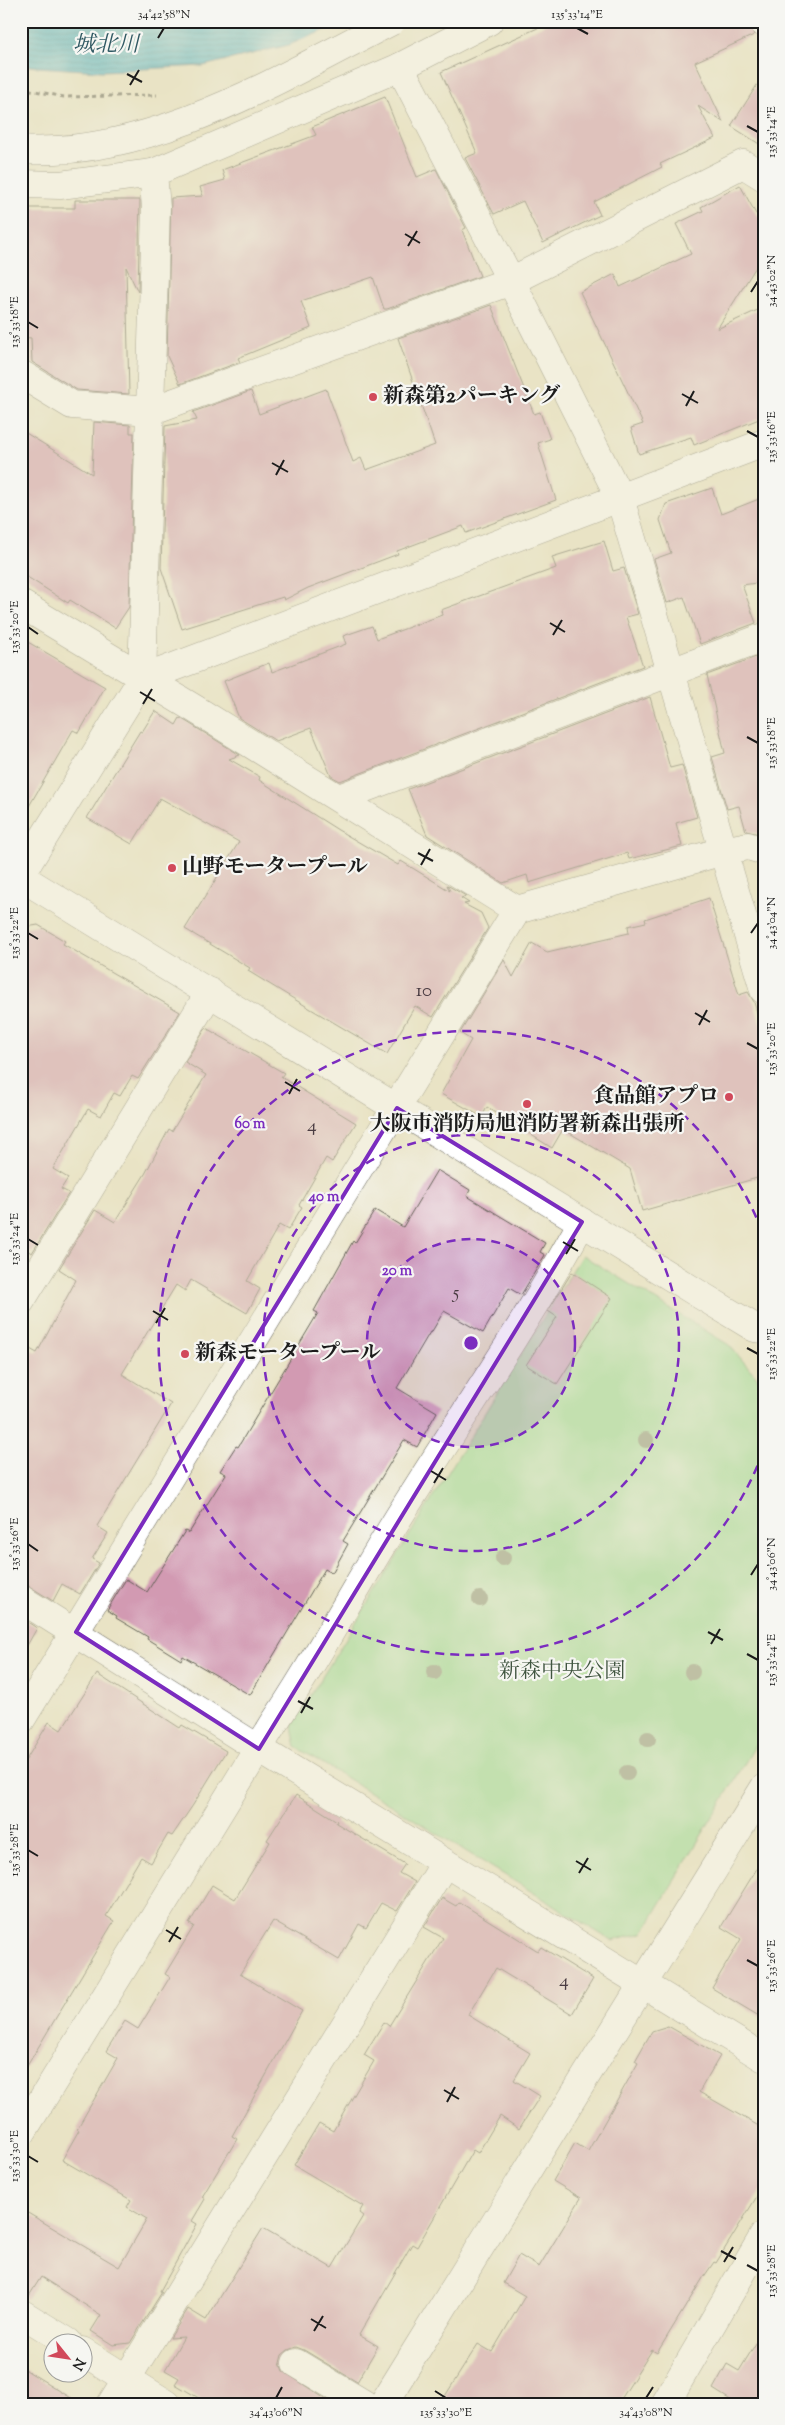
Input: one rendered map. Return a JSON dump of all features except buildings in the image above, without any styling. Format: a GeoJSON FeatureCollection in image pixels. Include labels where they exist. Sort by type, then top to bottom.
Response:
{"type":"FeatureCollection","features":[{"type":"Feature","properties":{"kind":"main road"},"geometry":{"type":"LineString","coordinates":[[21,150],[80,147],[130,137],[170,126],[275,81],[392,21]]}},
{"type":"Feature","properties":{"kind":"main road"},"geometry":{"type":"LineString","coordinates":[[21,184],[60,185],[152,173],[400,67],[489,21]]}},
{"type":"Feature","properties":{"kind":"main road"},"geometry":{"type":"LineString","coordinates":[[400,67],[511,281],[620,498],[764,990]]}},
{"type":"Feature","properties":{"kind":"main road"},"geometry":{"type":"LineString","coordinates":[[21,374],[72,405],[150,411],[511,281],[743,164],[764,177]]}},
{"type":"Feature","properties":{"kind":"main road"},"geometry":{"type":"LineString","coordinates":[[152,173],[156,208],[142,679],[21,876],[761,1334]]}},
{"type":"Feature","properties":{"kind":"main road"},"geometry":{"type":"LineString","coordinates":[[142,679],[764,443]]}},
{"type":"Feature","properties":{"kind":"main road"},"geometry":{"type":"LineString","coordinates":[[21,604],[142,679],[195,709],[518,910]]}},
{"type":"Feature","properties":{"kind":"main road"},"geometry":{"type":"LineString","coordinates":[[339,798],[764,636]]}},
{"type":"Feature","properties":{"kind":"main road"},"geometry":{"type":"LineString","coordinates":[[21,1720],[518,910],[723,851],[748,846],[764,851]]}},
{"type":"Feature","properties":{"kind":"main road"},"geometry":{"type":"LineString","coordinates":[[21,1301],[30,1267],[210,992]]}},
{"type":"Feature","properties":{"kind":"main road"},"geometry":{"type":"LineString","coordinates":[[21,2134],[329,1638],[399,1516],[548,1283],[582,1222]]}},
{"type":"Feature","properties":{"kind":"main road"},"geometry":{"type":"LineString","coordinates":[[21,1599],[259,1749],[764,2058]]}},
{"type":"Feature","properties":{"kind":"main road"},"geometry":{"type":"LineString","coordinates":[[383,2404],[764,1788]]}},
{"type":"Feature","properties":{"kind":"main road"},"geometry":{"type":"LineString","coordinates":[[112,2404],[445,1863]]}},
{"type":"Feature","properties":{"kind":"main road"},"geometry":{"type":"LineString","coordinates":[[665,2404],[764,2235]]}},
{"type":"Feature","properties":{"kind":"main road"},"geometry":{"type":"LineString","coordinates":[[21,2313],[52,2332]]}},
{"type":"Feature","properties":{"kind":"main road"},"geometry":{"type":"LineString","coordinates":[[92,2358],[167,2404]]}},
{"type":"Feature","properties":{"kind":"main road"},"geometry":{"type":"LineString","coordinates":[[296,2363],[364,2404]]}},
{"type":"Feature","properties":{"kind":"highlighted area"},"geometry":{"type":"Polygon","coordinates":[[[397,1108],[582,1222],[259,1749],[76,1632],[397,1108]]]}},
{"type":"Feature","properties":{"kind":"green space","name":"新森中央公園"},"geometry":{"type":"Polygon","coordinates":[[[582,1255],[729,1345],[757,1377],[764,1397],[764,1731],[643,1933],[612,1941],[296,1747],[292,1726],[582,1255]]]}},
{"type":"Feature","properties":{"kind":"water","name":"城北川"},"geometry":{"type":"Polygon","coordinates":[[[21,21],[347,21],[289,45],[203,66],[102,71],[36,67],[21,64],[21,21]]]}},
{"type":"Feature","properties":{"kind":"place","name":"新森第2パーキング"},"geometry":{"type":"Point","coordinates":[373,397]}},
{"type":"Feature","properties":{"kind":"place","name":"山野モータープール"},"geometry":{"type":"Point","coordinates":[172,868]}},
{"type":"Feature","properties":{"kind":"place","name":"食品館アプロ"},"geometry":{"type":"Point","coordinates":[729,1097]}},
{"type":"Feature","properties":{"kind":"place","name":"大阪市消防局旭消防署新森出張所"},"geometry":{"type":"Point","coordinates":[527,1104]}},
{"type":"Feature","properties":{"kind":"place","name":"新森モータープール"},"geometry":{"type":"Point","coordinates":[185,1354]}}]}
